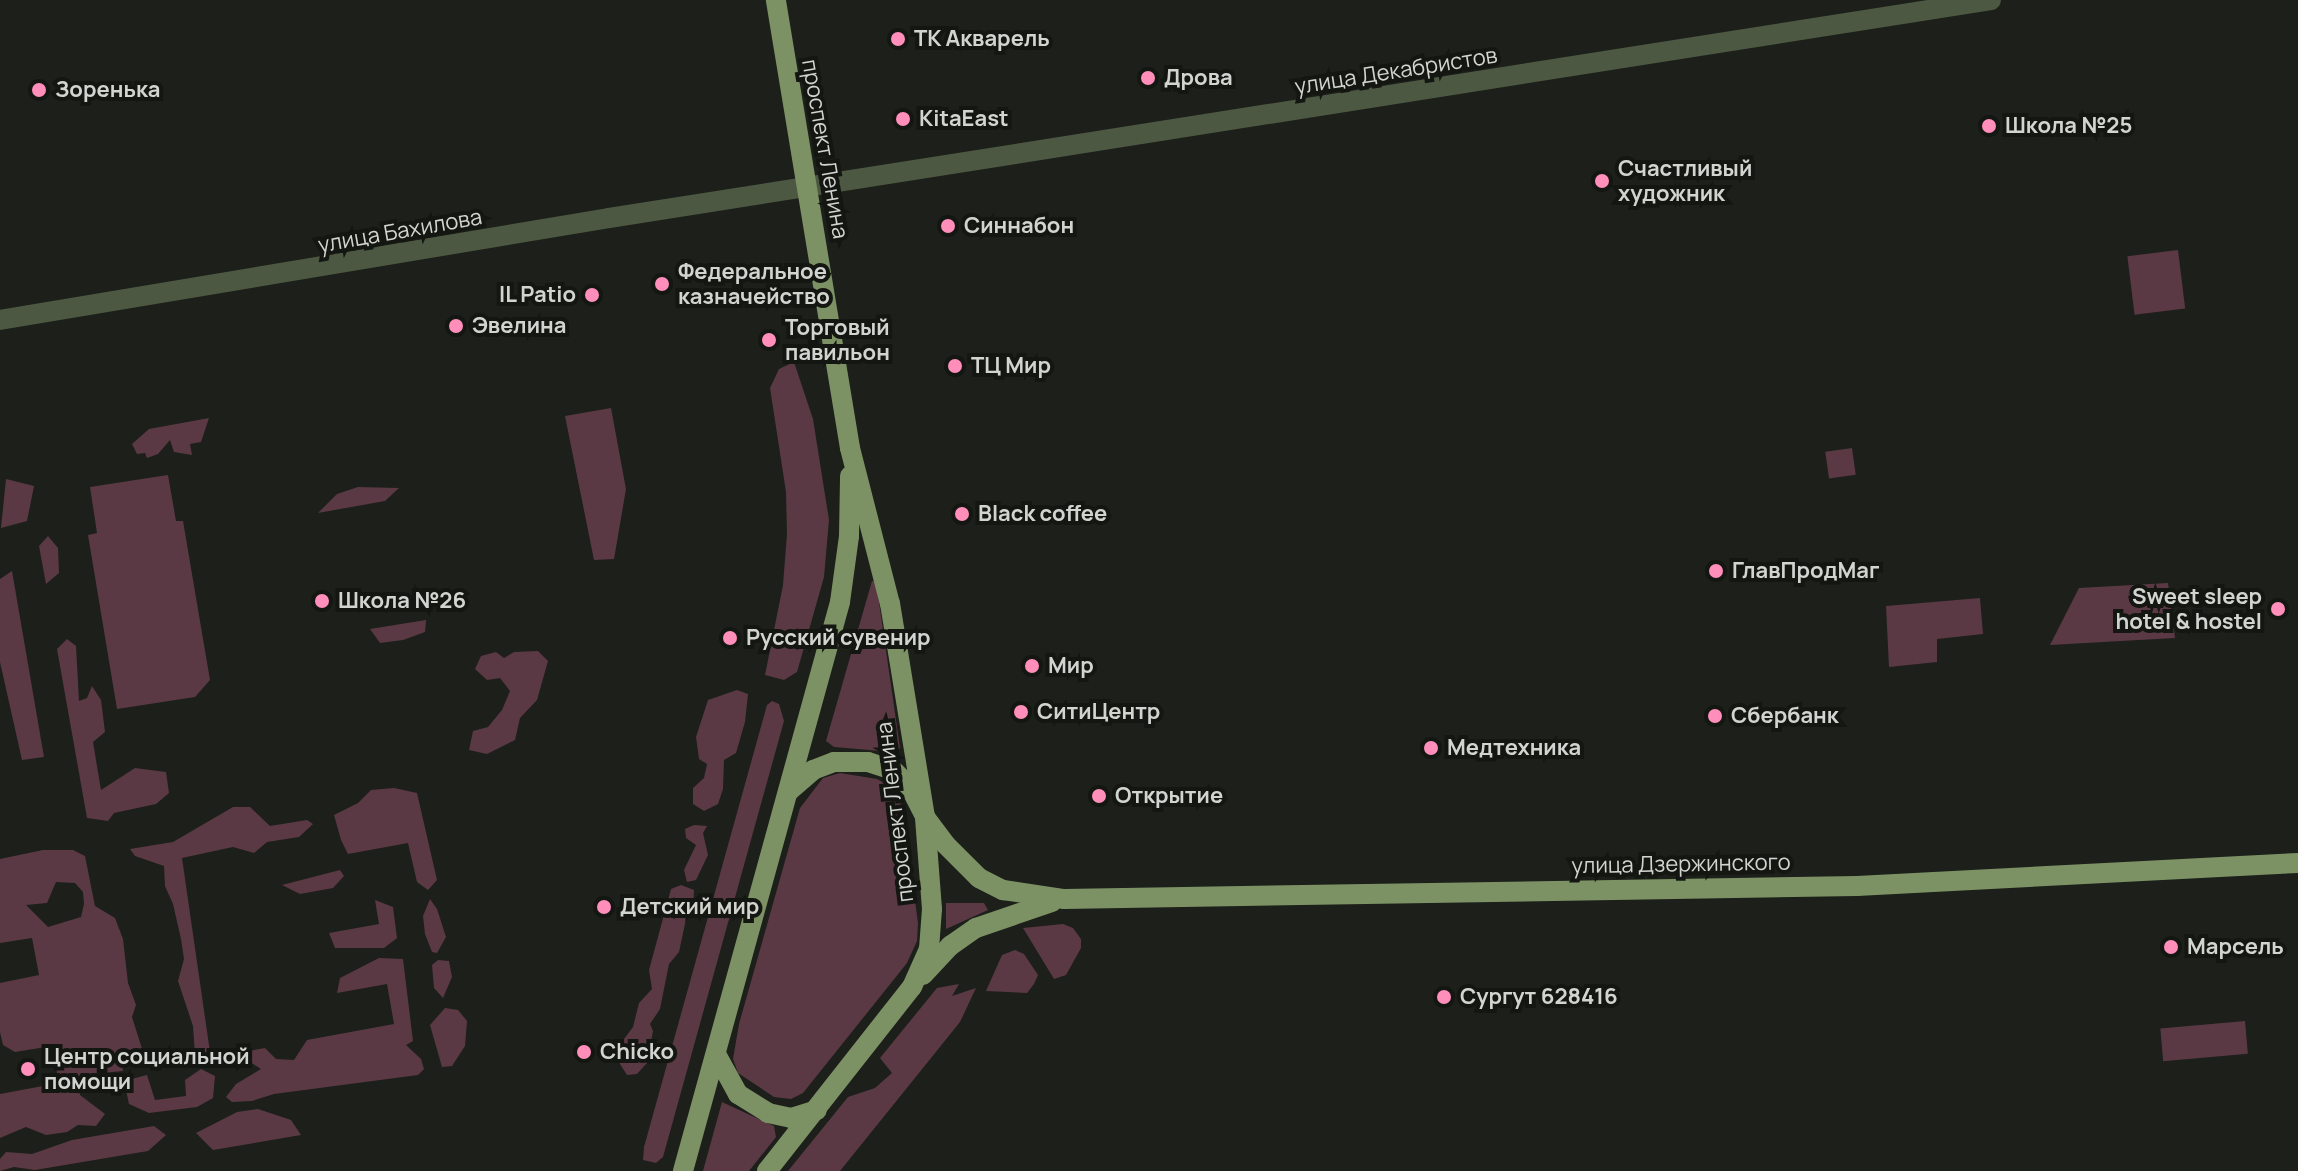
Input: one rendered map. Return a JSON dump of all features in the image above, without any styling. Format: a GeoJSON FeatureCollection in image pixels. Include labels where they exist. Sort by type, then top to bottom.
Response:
{"type":"FeatureCollection","features":[{"type":"Feature","properties":{"kind":"main road","name":"проспект Ленина"},"geometry":{"type":"LineString","coordinates":[[767,1171],[912,987],[929,949],[932,909],[925,817],[890,604],[850,448],[776,0]]}},
{"type":"Feature","properties":{"kind":"main road","name":"проспект Ленина"},"geometry":{"type":"LineString","coordinates":[[683,1171],[840,602],[849,536],[850,448]]}},
{"type":"Feature","properties":{"kind":"main road","name":"улица Дзержинского"},"geometry":{"type":"LineString","coordinates":[[788,792],[813,770],[834,762],[868,762],[893,770],[910,787],[925,817],[958,861],[979,878],[1003,890],[1064,899],[1857,886],[2298,863]]}},
{"type":"Feature","properties":{"kind":"main road","name":"улица Дзержинского"},"geometry":{"type":"LineString","coordinates":[[912,987],[950,946],[976,928],[1026,908],[1064,899]]}},
{"type":"Feature","properties":{"kind":"main road"},"geometry":{"type":"LineString","coordinates":[[716,1054],[738,1094],[768,1113],[791,1118],[817,1110]]}},
{"type":"Feature","properties":{"kind":"street","name":"улица Декабристов"},"geometry":{"type":"LineString","coordinates":[[807,186],[1991,0]]}},
{"type":"Feature","properties":{"kind":"street","name":"улица Бахилова"},"geometry":{"type":"LineString","coordinates":[[0,320],[807,186]]}},
{"type":"Feature","properties":{"kind":"shaded area"},"geometry":{"type":"Polygon","coordinates":[[[2178,250],[2185,309],[2135,315],[2127,256],[2178,250]]]}},
{"type":"Feature","properties":{"kind":"shaded area"},"geometry":{"type":"Polygon","coordinates":[[[794,362],[813,419],[829,520],[824,577],[797,672],[784,680],[765,675],[783,585],[787,534],[786,492],[770,388],[779,369],[794,362]]]}},
{"type":"Feature","properties":{"kind":"shaded area"},"geometry":{"type":"Polygon","coordinates":[[[611,408],[626,489],[614,559],[594,560],[565,416],[611,408]]]}},
{"type":"Feature","properties":{"kind":"shaded area"},"geometry":{"type":"Polygon","coordinates":[[[209,418],[201,442],[190,444],[192,455],[174,452],[170,440],[158,454],[147,458],[145,453],[137,454],[132,444],[149,429],[209,418]]]}},
{"type":"Feature","properties":{"kind":"shaded area"},"geometry":{"type":"Polygon","coordinates":[[[1852,448],[1856,475],[1829,478],[1825,452],[1852,448]]]}},
{"type":"Feature","properties":{"kind":"shaded area"},"geometry":{"type":"Polygon","coordinates":[[[168,475],[176,521],[183,521],[210,680],[195,697],[117,709],[88,535],[97,533],[90,487],[168,475]]]}},
{"type":"Feature","properties":{"kind":"shaded area"},"geometry":{"type":"Polygon","coordinates":[[[6,479],[34,486],[27,521],[1,528],[6,479]]]}},
{"type":"Feature","properties":{"kind":"shaded area"},"geometry":{"type":"Polygon","coordinates":[[[358,487],[399,488],[385,501],[318,513],[337,494],[358,487]]]}},
{"type":"Feature","properties":{"kind":"shaded area"},"geometry":{"type":"Polygon","coordinates":[[[48,536],[58,548],[59,573],[46,584],[39,546],[48,536]]]}},
{"type":"Feature","properties":{"kind":"shaded area"},"geometry":{"type":"Polygon","coordinates":[[[12,571],[44,757],[22,760],[0,662],[0,579],[12,571]]]}},
{"type":"Feature","properties":{"kind":"shaded area"},"geometry":{"type":"Polygon","coordinates":[[[872,581],[876,581],[900,748],[893,752],[834,747],[826,741],[872,581]]]}},
{"type":"Feature","properties":{"kind":"shaded area"},"geometry":{"type":"Polygon","coordinates":[[[2168,583],[2175,638],[2050,645],[2079,588],[2168,583]]]}},
{"type":"Feature","properties":{"kind":"shaded area"},"geometry":{"type":"Polygon","coordinates":[[[1980,598],[1983,634],[1937,639],[1937,662],[1889,667],[1886,606],[1980,598]]]}},
{"type":"Feature","properties":{"kind":"shaded area"},"geometry":{"type":"Polygon","coordinates":[[[426,620],[425,632],[403,640],[380,643],[370,629],[426,620]]]}},
{"type":"Feature","properties":{"kind":"shaded area"},"geometry":{"type":"Polygon","coordinates":[[[67,639],[76,646],[79,701],[87,698],[92,686],[101,700],[105,732],[93,742],[101,790],[135,768],[166,772],[169,793],[156,804],[114,813],[108,821],[87,818],[57,649],[67,639]]]}},
{"type":"Feature","properties":{"kind":"shaded area"},"geometry":{"type":"Polygon","coordinates":[[[538,651],[548,661],[537,700],[520,718],[515,740],[487,754],[469,750],[473,731],[488,727],[502,710],[510,691],[500,678],[487,680],[475,669],[481,656],[496,652],[504,658],[514,652],[538,651]]]}},
{"type":"Feature","properties":{"kind":"shaded area"},"geometry":{"type":"Polygon","coordinates":[[[737,690],[748,694],[745,722],[736,753],[724,760],[723,789],[718,804],[704,811],[693,804],[693,788],[704,778],[707,764],[699,759],[696,737],[708,700],[737,690]]]}},
{"type":"Feature","properties":{"kind":"shaded area"},"geometry":{"type":"Polygon","coordinates":[[[772,701],[779,704],[784,721],[663,1157],[656,1163],[643,1160],[644,1147],[767,705],[772,701]]]}},
{"type":"Feature","properties":{"kind":"shaded area"},"geometry":{"type":"Polygon","coordinates":[[[840,773],[877,779],[893,788],[902,807],[918,923],[917,941],[907,963],[803,1093],[791,1099],[774,1097],[738,1073],[733,1059],[739,1024],[800,808],[823,778],[840,773]]]}},
{"type":"Feature","properties":{"kind":"shaded area"},"geometry":{"type":"Polygon","coordinates":[[[394,788],[417,793],[437,880],[428,890],[417,882],[408,843],[348,854],[341,840],[334,815],[358,803],[371,790],[394,788]]]}},
{"type":"Feature","properties":{"kind":"shaded area"},"geometry":{"type":"Polygon","coordinates":[[[233,807],[250,807],[270,826],[307,820],[313,824],[299,837],[267,842],[254,853],[233,847],[182,858],[211,1059],[195,1055],[193,1026],[178,981],[184,959],[181,939],[173,904],[165,886],[164,866],[135,856],[130,849],[173,842],[233,807]]]}},
{"type":"Feature","properties":{"kind":"shaded area"},"geometry":{"type":"Polygon","coordinates":[[[694,825],[707,826],[703,833],[708,855],[696,880],[687,882],[684,870],[696,845],[686,838],[685,829],[694,825]]]}},
{"type":"Feature","properties":{"kind":"shaded area"},"geometry":{"type":"Polygon","coordinates":[[[43,850],[73,850],[85,856],[95,906],[115,918],[123,939],[128,983],[136,1005],[132,1017],[143,1052],[165,1052],[161,1059],[122,1064],[123,1071],[80,1075],[80,1095],[105,1114],[96,1126],[78,1125],[67,1132],[46,1135],[26,1127],[0,1138],[0,1094],[59,1083],[52,1046],[15,1052],[3,1045],[0,983],[39,975],[32,938],[0,943],[0,859],[43,850]],[[56,882],[47,903],[26,905],[48,927],[81,917],[83,892],[75,883],[56,882]]]}},
{"type":"Feature","properties":{"kind":"shaded area"},"geometry":{"type":"Polygon","coordinates":[[[340,870],[344,876],[333,888],[300,894],[282,885],[340,870]]]}},
{"type":"Feature","properties":{"kind":"shaded area"},"geometry":{"type":"Polygon","coordinates":[[[681,885],[694,890],[693,910],[686,919],[679,952],[669,964],[660,1009],[650,1024],[653,1031],[647,1063],[637,1074],[627,1075],[620,1064],[621,1043],[633,1027],[639,1003],[652,989],[649,970],[671,889],[681,885]]]}},
{"type":"Feature","properties":{"kind":"shaded area"},"geometry":{"type":"Polygon","coordinates":[[[430,899],[437,909],[446,937],[437,953],[432,952],[425,934],[423,916],[430,899]]]}},
{"type":"Feature","properties":{"kind":"shaded area"},"geometry":{"type":"Polygon","coordinates":[[[375,900],[393,907],[397,938],[384,948],[335,948],[329,933],[379,924],[375,900]]]}},
{"type":"Feature","properties":{"kind":"shaded area"},"geometry":{"type":"Polygon","coordinates":[[[946,903],[984,903],[988,910],[946,929],[946,903]]]}},
{"type":"Feature","properties":{"kind":"shaded area"},"geometry":{"type":"Polygon","coordinates":[[[1063,924],[1073,928],[1081,939],[1081,948],[1066,975],[1054,979],[1023,928],[1063,924]]]}},
{"type":"Feature","properties":{"kind":"shaded area"},"geometry":{"type":"Polygon","coordinates":[[[1015,950],[1024,954],[1038,975],[1034,984],[1027,993],[986,991],[1002,955],[1015,950]]]}},
{"type":"Feature","properties":{"kind":"shaded area"},"geometry":{"type":"Polygon","coordinates":[[[379,958],[403,959],[413,1041],[406,1045],[421,1059],[424,1069],[418,1075],[274,1094],[252,1101],[232,1102],[226,1097],[236,1084],[261,1069],[250,1062],[249,1051],[265,1048],[276,1059],[294,1060],[307,1040],[394,1024],[387,984],[337,993],[340,978],[379,958]]]}},
{"type":"Feature","properties":{"kind":"shaded area"},"geometry":{"type":"Polygon","coordinates":[[[438,960],[449,961],[452,977],[443,998],[434,988],[432,965],[438,960]]]}},
{"type":"Feature","properties":{"kind":"shaded area"},"geometry":{"type":"Polygon","coordinates":[[[959,984],[952,996],[976,988],[960,1022],[840,1171],[788,1171],[848,1097],[875,1088],[892,1073],[880,1058],[937,988],[959,984]]]}},
{"type":"Feature","properties":{"kind":"shaded area"},"geometry":{"type":"Polygon","coordinates":[[[445,1008],[458,1010],[467,1021],[465,1046],[452,1066],[442,1067],[430,1025],[445,1008]]]}},
{"type":"Feature","properties":{"kind":"shaded area"},"geometry":{"type":"Polygon","coordinates":[[[2245,1021],[2248,1054],[2163,1061],[2160,1028],[2245,1021]]]}},
{"type":"Feature","properties":{"kind":"shaded area"},"geometry":{"type":"Polygon","coordinates":[[[201,1069],[215,1076],[213,1098],[197,1107],[149,1113],[129,1104],[124,1081],[147,1075],[155,1100],[186,1096],[185,1080],[201,1069]]]}},
{"type":"Feature","properties":{"kind":"shaded area"},"geometry":{"type":"Polygon","coordinates":[[[722,1102],[774,1126],[776,1137],[749,1171],[703,1171],[722,1102]]]}},
{"type":"Feature","properties":{"kind":"shaded area"},"geometry":{"type":"Polygon","coordinates":[[[258,1109],[291,1120],[301,1135],[213,1150],[196,1133],[237,1112],[258,1109]]]}},
{"type":"Feature","properties":{"kind":"shaded area"},"geometry":{"type":"Polygon","coordinates":[[[154,1126],[166,1135],[148,1151],[35,1170],[14,1167],[0,1171],[0,1159],[6,1152],[32,1154],[72,1140],[154,1126]]]}},
{"type":"Feature","properties":{"kind":"place","name":"ТК Акварель"},"geometry":{"type":"Point","coordinates":[898,39]}},
{"type":"Feature","properties":{"kind":"place","name":"Дрова"},"geometry":{"type":"Point","coordinates":[1148,78]}},
{"type":"Feature","properties":{"kind":"place","name":"Зоренька"},"geometry":{"type":"Point","coordinates":[39,90]}},
{"type":"Feature","properties":{"kind":"place","name":"KitaEast"},"geometry":{"type":"Point","coordinates":[903,119]}},
{"type":"Feature","properties":{"kind":"place","name":"Школа №25"},"geometry":{"type":"Point","coordinates":[1989,126]}},
{"type":"Feature","properties":{"kind":"place","name":"Счастливый художник"},"geometry":{"type":"Point","coordinates":[1602,181]}},
{"type":"Feature","properties":{"kind":"place","name":"Синнабон"},"geometry":{"type":"Point","coordinates":[948,226]}},
{"type":"Feature","properties":{"kind":"place","name":"Федеральное казначейство"},"geometry":{"type":"Point","coordinates":[662,284]}},
{"type":"Feature","properties":{"kind":"place","name":"IL Patio"},"geometry":{"type":"Point","coordinates":[592,295]}},
{"type":"Feature","properties":{"kind":"place","name":"Эвелина"},"geometry":{"type":"Point","coordinates":[456,326]}},
{"type":"Feature","properties":{"kind":"place","name":"Торговый павильон"},"geometry":{"type":"Point","coordinates":[769,340]}},
{"type":"Feature","properties":{"kind":"place","name":"ТЦ Мир"},"geometry":{"type":"Point","coordinates":[955,366]}},
{"type":"Feature","properties":{"kind":"place","name":"Black coffee"},"geometry":{"type":"Point","coordinates":[962,514]}},
{"type":"Feature","properties":{"kind":"place","name":"ГлавПродМаг"},"geometry":{"type":"Point","coordinates":[1716,571]}},
{"type":"Feature","properties":{"kind":"place","name":"Школа №26"},"geometry":{"type":"Point","coordinates":[322,601]}},
{"type":"Feature","properties":{"kind":"place","name":"Sweet sleep hotel & hostel"},"geometry":{"type":"Point","coordinates":[2278,609]}},
{"type":"Feature","properties":{"kind":"place","name":"Русский сувенир"},"geometry":{"type":"Point","coordinates":[730,638]}},
{"type":"Feature","properties":{"kind":"place","name":"Мир"},"geometry":{"type":"Point","coordinates":[1032,666]}},
{"type":"Feature","properties":{"kind":"place","name":"СитиЦентр"},"geometry":{"type":"Point","coordinates":[1021,712]}},
{"type":"Feature","properties":{"kind":"place","name":"Сбербанк"},"geometry":{"type":"Point","coordinates":[1715,716]}},
{"type":"Feature","properties":{"kind":"place","name":"Медтехника"},"geometry":{"type":"Point","coordinates":[1431,748]}},
{"type":"Feature","properties":{"kind":"place","name":"Открытие"},"geometry":{"type":"Point","coordinates":[1099,796]}},
{"type":"Feature","properties":{"kind":"place","name":"Детский мир"},"geometry":{"type":"Point","coordinates":[604,907]}},
{"type":"Feature","properties":{"kind":"place","name":"Марсель"},"geometry":{"type":"Point","coordinates":[2171,947]}},
{"type":"Feature","properties":{"kind":"place","name":"Сургут 628416"},"geometry":{"type":"Point","coordinates":[1444,997]}},
{"type":"Feature","properties":{"kind":"place","name":"Chicko"},"geometry":{"type":"Point","coordinates":[584,1052]}},
{"type":"Feature","properties":{"kind":"place","name":"Центр социальной помощи"},"geometry":{"type":"Point","coordinates":[28,1069]}}]}
